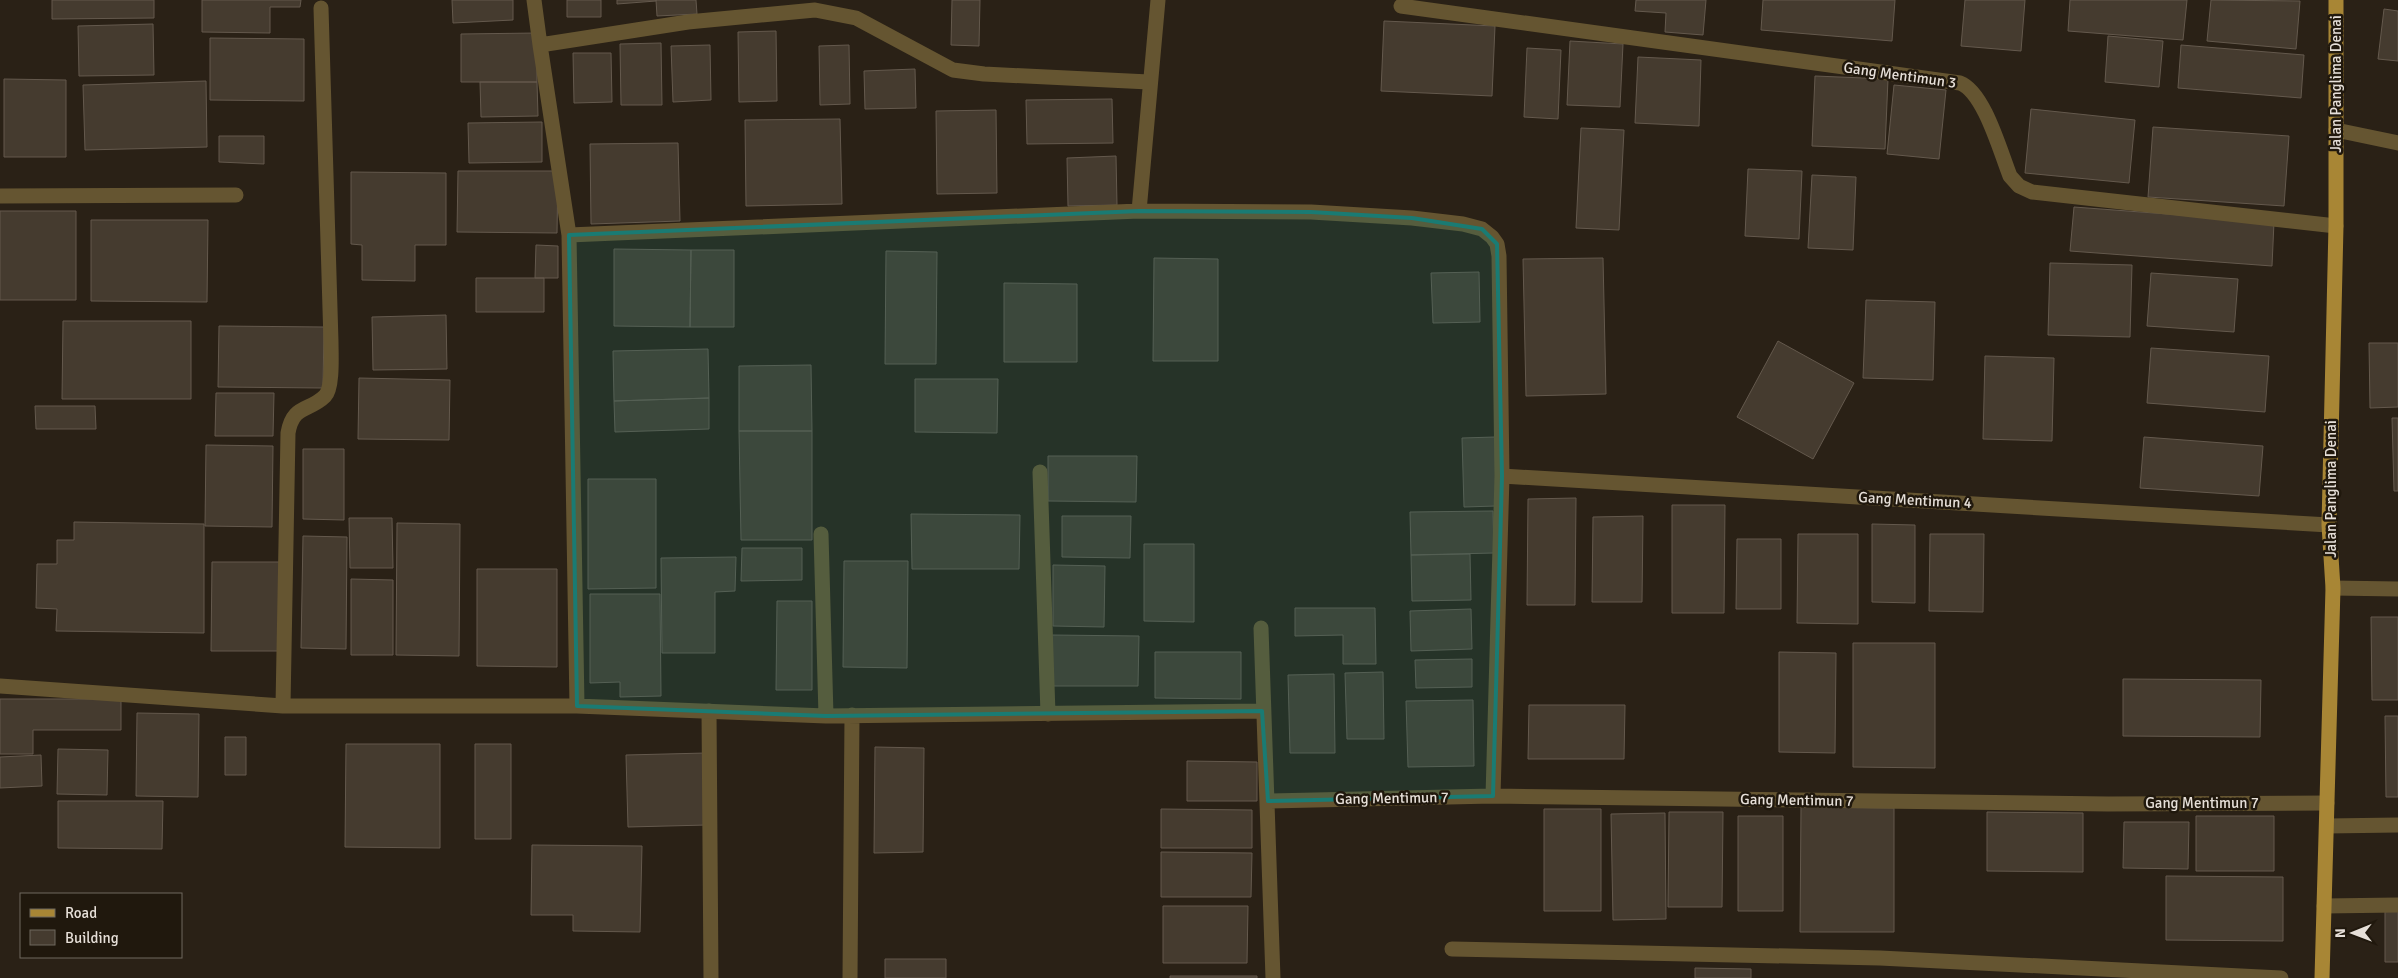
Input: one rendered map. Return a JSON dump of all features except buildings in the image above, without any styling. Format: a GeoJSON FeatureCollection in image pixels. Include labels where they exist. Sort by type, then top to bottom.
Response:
{"type":"FeatureCollection","features":[{"type":"Feature","properties":{"kind":"main road","name":"Jalan Panglima Denai"},"geometry":{"type":"LineString","coordinates":[[2322,978],[2333,588],[2329,525],[2336,226],[2336,0]]}},
{"type":"Feature","properties":{"kind":"street"},"geometry":{"type":"LineString","coordinates":[[534,0],[569,235],[576,706]]}},
{"type":"Feature","properties":{"kind":"street"},"geometry":{"type":"LineString","coordinates":[[1139,211],[1149,82],[1158,0]]}},
{"type":"Feature","properties":{"kind":"street","name":"Gang Mentimun 3"},"geometry":{"type":"LineString","coordinates":[[1401,6],[1960,83],[1966,85],[1978,98],[2010,176],[2019,186],[2032,192],[2336,226]]}},
{"type":"Feature","properties":{"kind":"street"},"geometry":{"type":"LineString","coordinates":[[283,706],[288,433],[290,422],[299,410],[325,396],[330,384],[332,342],[321,8]]}},
{"type":"Feature","properties":{"kind":"street"},"geometry":{"type":"LineString","coordinates":[[540,45],[688,22],[815,10],[856,18],[953,70],[984,74],[1149,82]]}},
{"type":"Feature","properties":{"kind":"street"},"geometry":{"type":"LineString","coordinates":[[2336,130],[2398,143]]}},
{"type":"Feature","properties":{"kind":"street"},"geometry":{"type":"LineString","coordinates":[[0,196],[236,195]]}},
{"type":"Feature","properties":{"kind":"street"},"geometry":{"type":"LineString","coordinates":[[569,235],[1139,211],[1320,212],[1412,218],[1463,224],[1488,233],[1497,244],[1499,256],[1502,476],[1493,796]]}},
{"type":"Feature","properties":{"kind":"street"},"geometry":{"type":"LineString","coordinates":[[1040,472],[1048,714]]}},
{"type":"Feature","properties":{"kind":"street","name":"Gang Mentimun 4"},"geometry":{"type":"LineString","coordinates":[[1502,476],[2329,525]]}},
{"type":"Feature","properties":{"kind":"street"},"geometry":{"type":"LineString","coordinates":[[821,534],[826,716]]}},
{"type":"Feature","properties":{"kind":"street"},"geometry":{"type":"LineString","coordinates":[[2333,588],[2398,589]]}},
{"type":"Feature","properties":{"kind":"street"},"geometry":{"type":"LineString","coordinates":[[1260,628],[1262,712],[1268,801],[1273,978]]}},
{"type":"Feature","properties":{"kind":"street"},"geometry":{"type":"LineString","coordinates":[[0,686],[283,706],[576,706],[826,716],[1262,712]]}},
{"type":"Feature","properties":{"kind":"street"},"geometry":{"type":"LineString","coordinates":[[709,711],[710,978]]}},
{"type":"Feature","properties":{"kind":"street"},"geometry":{"type":"LineString","coordinates":[[850,978],[852,715]]}},
{"type":"Feature","properties":{"kind":"street","name":"Gang Mentimun 7"},"geometry":{"type":"LineString","coordinates":[[1268,801],[1493,796],[2108,804],[2327,802]]}},
{"type":"Feature","properties":{"kind":"street"},"geometry":{"type":"LineString","coordinates":[[2327,826],[2398,825]]}},
{"type":"Feature","properties":{"kind":"street"},"geometry":{"type":"LineString","coordinates":[[2324,906],[2398,905]]}},
{"type":"Feature","properties":{"kind":"street"},"geometry":{"type":"LineString","coordinates":[[1452,949],[1880,958],[2280,978]]}},
{"type":"Feature","properties":{"kind":"highlighted area"},"geometry":{"type":"Polygon","coordinates":[[[1139,211],[1311,212],[1412,218],[1482,229],[1497,244],[1502,476],[1493,796],[1268,801],[1262,711],[826,716],[577,706],[569,235],[1139,211]]]}}]}
